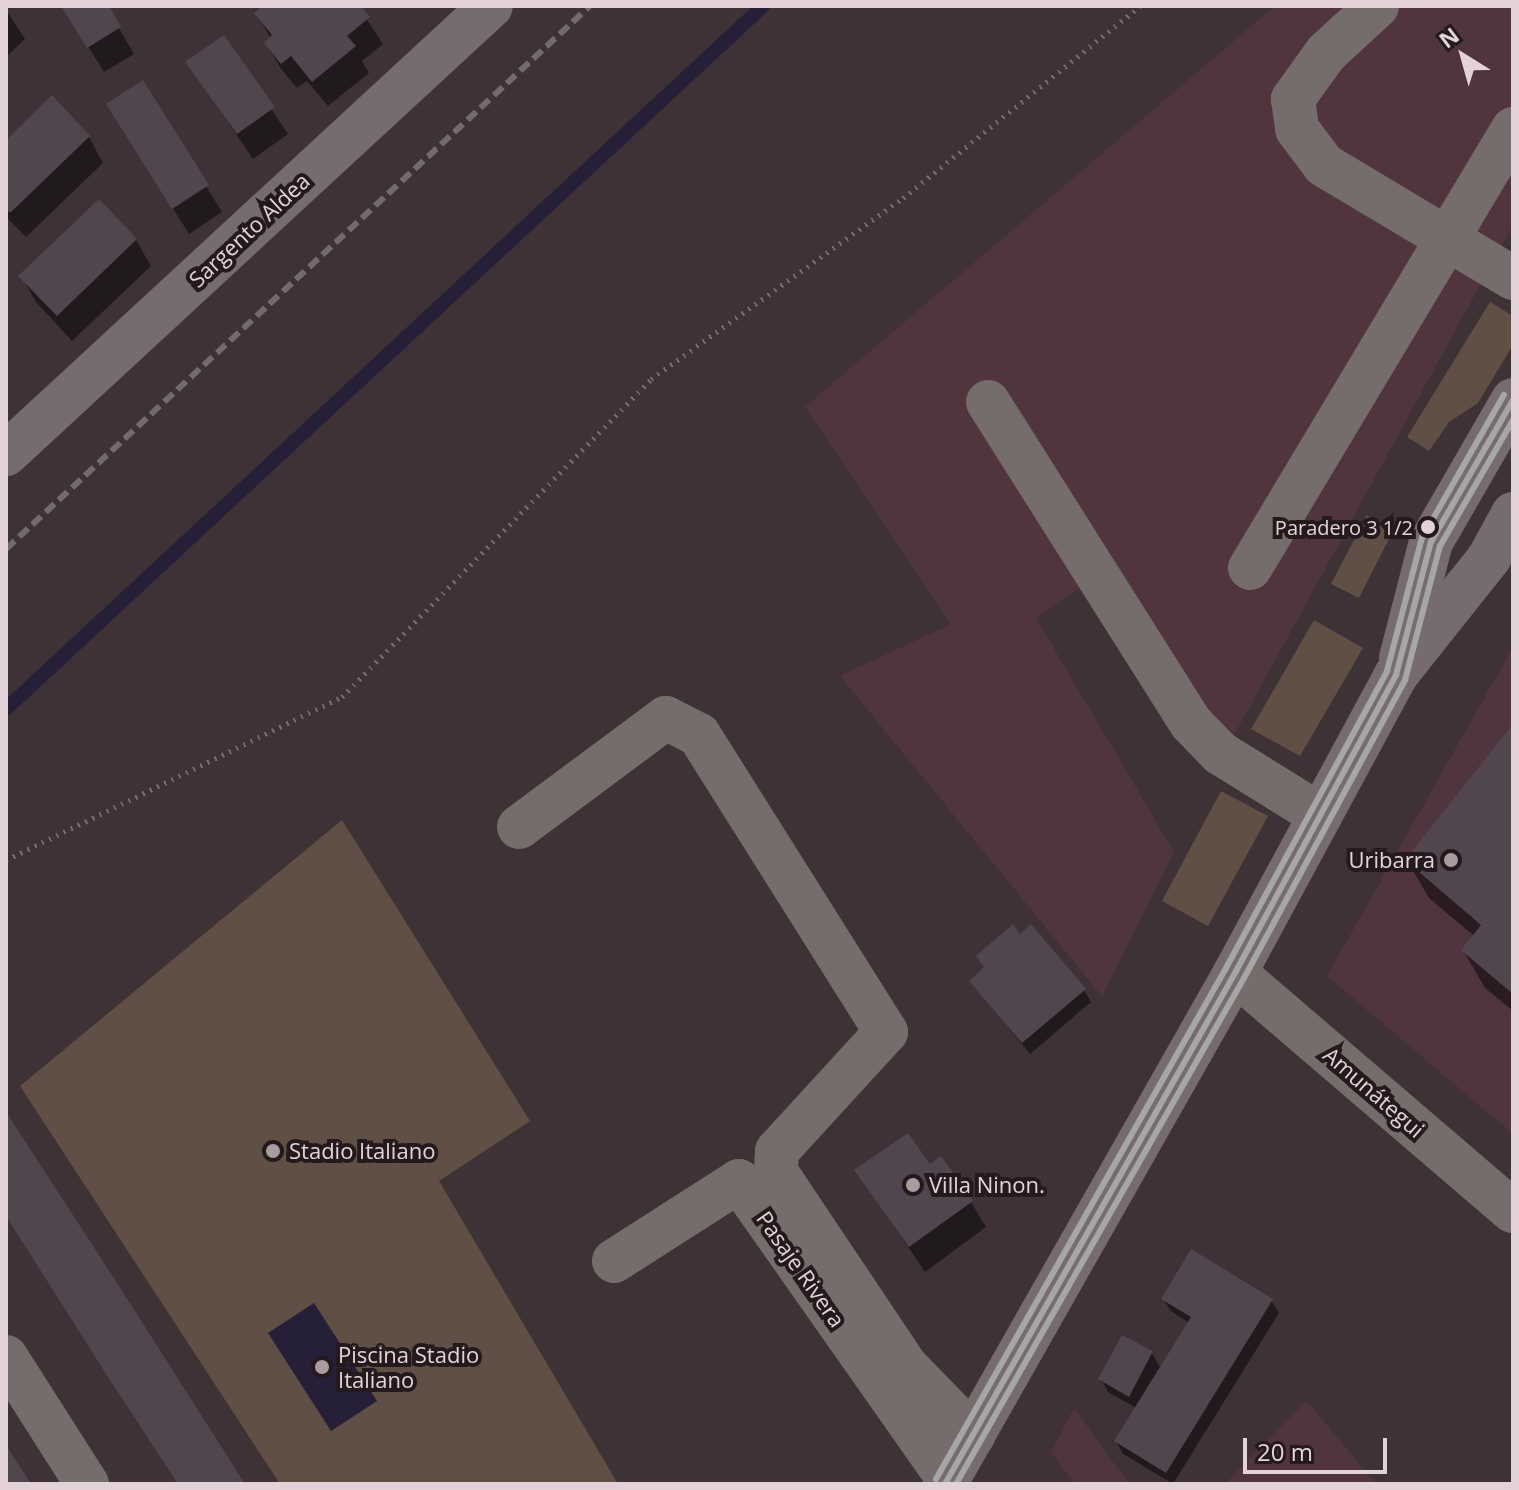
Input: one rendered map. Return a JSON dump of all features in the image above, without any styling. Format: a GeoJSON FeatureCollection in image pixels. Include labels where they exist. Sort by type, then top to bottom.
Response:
{"type":"FeatureCollection","features":[{"type":"Feature","properties":{"kind":"main road","name":"Sargento Aldea"},"geometry":{"type":"LineString","coordinates":[[6,454],[491,6]]}},
{"type":"Feature","properties":{"kind":"main road"},"geometry":{"type":"LineString","coordinates":[[1396,675],[1431,542],[1513,400]]}},
{"type":"Feature","properties":{"kind":"main road"},"geometry":{"type":"LineString","coordinates":[[947,1481],[1235,973],[1396,675],[1489,558],[1513,514]]}},
{"type":"Feature","properties":{"kind":"street"},"geometry":{"type":"LineString","coordinates":[[1377,6],[1326,53],[1293,99],[1297,129],[1324,165],[1513,278]]}},
{"type":"Feature","properties":{"kind":"street"},"geometry":{"type":"LineString","coordinates":[[1250,568],[1513,129]]}},
{"type":"Feature","properties":{"kind":"street"},"geometry":{"type":"LineString","coordinates":[[988,402],[1191,723],[1220,753],[1320,815]]}},
{"type":"Feature","properties":{"kind":"street"},"geometry":{"type":"LineString","coordinates":[[519,827],[666,718],[699,735],[886,1032],[777,1151],[776,1172],[905,1365],[973,1435]]}},
{"type":"Feature","properties":{"kind":"street","name":"Amunátegui"},"geometry":{"type":"LineString","coordinates":[[1235,973],[1513,1211]]}},
{"type":"Feature","properties":{"kind":"street","name":"Pasaje Rivera"},"geometry":{"type":"LineString","coordinates":[[614,1261],[739,1181],[947,1481]]}},
{"type":"Feature","properties":{"kind":"street"},"geometry":{"type":"LineString","coordinates":[[6,1357],[87,1484]]}},
{"type":"Feature","properties":{"kind":"path"},"geometry":{"type":"LineString","coordinates":[[6,860],[342,697],[651,379],[903,198],[1140,6]]}},
{"type":"Feature","properties":{"kind":"shaded area"},"geometry":{"type":"Polygon","coordinates":[[[1275,6],[1513,6],[1513,225],[1220,761],[1095,577],[1036,618],[1174,852],[1102,996],[840,676],[951,624],[805,407],[1275,6]]]}},
{"type":"Feature","properties":{"kind":"shaded area"},"geometry":{"type":"Polygon","coordinates":[[[1490,302],[1513,316],[1513,345],[1478,403],[1449,422],[1429,451],[1407,437],[1490,302]]]}},
{"type":"Feature","properties":{"kind":"shaded area"},"geometry":{"type":"Polygon","coordinates":[[[1367,515],[1394,529],[1359,598],[1331,584],[1367,515]]]}},
{"type":"Feature","properties":{"kind":"shaded area"},"geometry":{"type":"Polygon","coordinates":[[[1314,620],[1363,648],[1300,756],[1251,729],[1314,620]]]}},
{"type":"Feature","properties":{"kind":"shaded area"},"geometry":{"type":"Polygon","coordinates":[[[1513,647],[1513,1134],[1327,976],[1513,647]]]}},
{"type":"Feature","properties":{"kind":"shaded area"},"geometry":{"type":"Polygon","coordinates":[[[1221,791],[1268,816],[1208,926],[1162,901],[1221,791]]]}},
{"type":"Feature","properties":{"kind":"shaded area","name":"Stadio Italiano"},"geometry":{"type":"Polygon","coordinates":[[[342,820],[530,1121],[439,1181],[618,1484],[280,1484],[20,1086],[342,820]]]}},
{"type":"Feature","properties":{"kind":"shaded area","name":"Piscina Stadio Italiano"},"geometry":{"type":"Polygon","coordinates":[[[314,1303],[377,1401],[331,1431],[268,1333],[314,1303]]]}},
{"type":"Feature","properties":{"kind":"shaded area"},"geometry":{"type":"Polygon","coordinates":[[[1306,1401],[1377,1484],[1225,1484],[1306,1401]]]}},
{"type":"Feature","properties":{"kind":"shaded area"},"geometry":{"type":"Polygon","coordinates":[[[1074,1408],[1129,1484],[1076,1484],[1051,1453],[1074,1408]]]}},
{"type":"Feature","properties":{"kind":"building"},"geometry":{"type":"Polygon","coordinates":[[[61,6],[109,6],[121,27],[87,48],[61,6]]]}},
{"type":"Feature","properties":{"kind":"building"},"geometry":{"type":"Polygon","coordinates":[[[262,6],[361,6],[370,17],[347,36],[356,46],[312,82],[291,56],[281,64],[264,43],[272,35],[254,13],[262,6]]]}},
{"type":"Feature","properties":{"kind":"building"},"geometry":{"type":"Polygon","coordinates":[[[224,35],[275,107],[237,134],[185,62],[224,35]]]}},
{"type":"Feature","properties":{"kind":"building"},"geometry":{"type":"Polygon","coordinates":[[[143,80],[209,185],[172,209],[106,104],[143,80]]]}},
{"type":"Feature","properties":{"kind":"building"},"geometry":{"type":"Polygon","coordinates":[[[52,95],[90,136],[10,213],[6,209],[6,140],[52,95]]]}},
{"type":"Feature","properties":{"kind":"building"},"geometry":{"type":"Polygon","coordinates":[[[99,199],[137,239],[57,316],[18,276],[99,199]]]}},
{"type":"Feature","properties":{"kind":"building"},"geometry":{"type":"Polygon","coordinates":[[[1513,724],[1513,994],[1461,950],[1481,925],[1405,860],[1513,724]]]}},
{"type":"Feature","properties":{"kind":"building"},"geometry":{"type":"Polygon","coordinates":[[[1013,924],[1020,934],[1031,924],[1086,989],[1022,1043],[969,981],[984,967],[976,956],[1013,924]]]}},
{"type":"Feature","properties":{"kind":"building"},"geometry":{"type":"Polygon","coordinates":[[[6,1112],[245,1484],[178,1484],[108,1377],[6,1216],[6,1112]]]}},
{"type":"Feature","properties":{"kind":"building","name":"Villa Ninon."},"geometry":{"type":"Polygon","coordinates":[[[908,1133],[930,1164],[941,1156],[973,1201],[909,1247],[854,1170],[908,1133]]]}},
{"type":"Feature","properties":{"kind":"building"},"geometry":{"type":"Polygon","coordinates":[[[1191,1249],[1273,1299],[1166,1473],[1114,1441],[1191,1317],[1161,1299],[1191,1249]]]}},
{"type":"Feature","properties":{"kind":"building"},"geometry":{"type":"Polygon","coordinates":[[[1122,1335],[1153,1351],[1129,1397],[1098,1379],[1122,1335]]]}},
{"type":"Feature","properties":{"kind":"building"},"geometry":{"type":"Polygon","coordinates":[[[6,1445],[13,1456],[31,1484],[6,1484],[6,1445]]]}},
{"type":"Feature","properties":{"kind":"waterway"},"geometry":{"type":"LineString","coordinates":[[6,709],[763,6]]}},
{"type":"Feature","properties":{"kind":"railway"},"geometry":{"type":"LineString","coordinates":[[6,549],[590,6]]}},
{"type":"Feature","properties":{"kind":"transit line"},"geometry":{"type":"LineString","coordinates":[[936,1479],[1226,968],[1387,671],[1422,538],[1504,395]]}},
{"type":"Feature","properties":{"kind":"transit line"},"geometry":{"type":"LineString","coordinates":[[945,1484],[1235,973],[1396,675],[1431,542],[1513,400]]}},
{"type":"Feature","properties":{"kind":"transit line"},"geometry":{"type":"LineString","coordinates":[[956,1484],[1244,978],[1405,680],[1440,546],[1513,420]]}},
{"type":"Feature","properties":{"kind":"place","name":"Paradero 3 1/2"},"geometry":{"type":"Point","coordinates":[1428,527]}},
{"type":"Feature","properties":{"kind":"place","name":"Uribarra"},"geometry":{"type":"Point","coordinates":[1451,860]}},
{"type":"Feature","properties":{"kind":"place","name":"Stadio Italiano"},"geometry":{"type":"Point","coordinates":[273,1151]}},
{"type":"Feature","properties":{"kind":"place","name":"Villa Ninon."},"geometry":{"type":"Point","coordinates":[913,1185]}},
{"type":"Feature","properties":{"kind":"place","name":"Piscina Stadio Italiano"},"geometry":{"type":"Point","coordinates":[322,1367]}}]}
